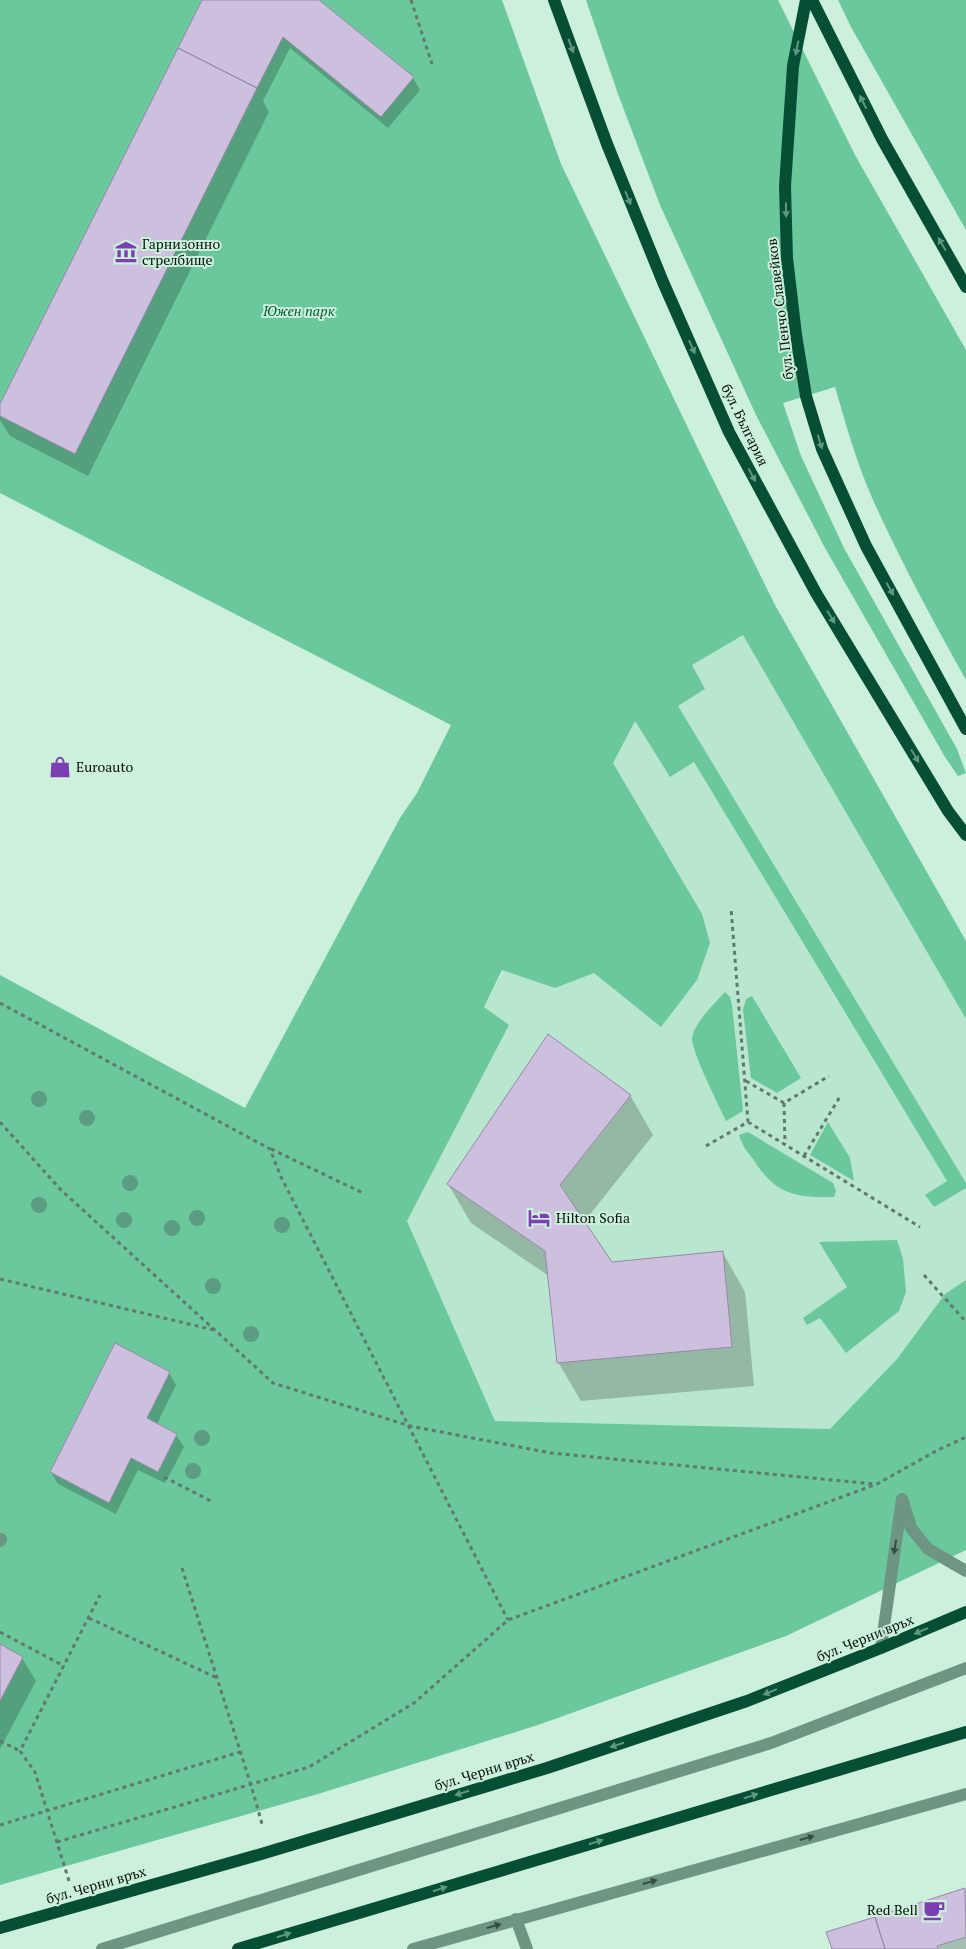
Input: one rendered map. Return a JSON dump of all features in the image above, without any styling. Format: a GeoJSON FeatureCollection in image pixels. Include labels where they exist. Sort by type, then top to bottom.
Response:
{"type":"FeatureCollection","features":[{"type":"Feature","properties":{"kind":"main road","name":"бул. България"},"geometry":{"type":"LineString","coordinates":[[554,0],[607,144],[663,282],[729,432],[816,593],[948,811],[966,836]]}},
{"type":"Feature","properties":{"kind":"main road","name":"бул. Пенчо Славейков"},"geometry":{"type":"LineString","coordinates":[[806,0],[793,66],[785,186],[787,258],[796,335],[806,396],[822,449],[866,546],[966,729]]}},
{"type":"Feature","properties":{"kind":"main road"},"geometry":{"type":"LineString","coordinates":[[812,0],[882,138],[966,286]]}},
{"type":"Feature","properties":{"kind":"main road","name":"бул. Черни връх"},"geometry":{"type":"LineString","coordinates":[[0,1928],[258,1855],[547,1768],[747,1701],[966,1612]]}},
{"type":"Feature","properties":{"kind":"main road"},"geometry":{"type":"LineString","coordinates":[[238,1949],[966,1732]]}},
{"type":"Feature","properties":{"kind":"street"},"geometry":{"type":"LineString","coordinates":[[881,1648],[902,1498],[911,1528],[928,1549],[966,1571]]}},
{"type":"Feature","properties":{"kind":"street"},"geometry":{"type":"LineString","coordinates":[[102,1949],[771,1743],[966,1668]]}},
{"type":"Feature","properties":{"kind":"street"},"geometry":{"type":"LineString","coordinates":[[413,1949],[966,1794]]}},
{"type":"Feature","properties":{"kind":"street"},"geometry":{"type":"LineString","coordinates":[[516,1920],[527,1949]]}},
{"type":"Feature","properties":{"kind":"path"},"geometry":{"type":"LineString","coordinates":[[411,0],[432,64]]}},
{"type":"Feature","properties":{"kind":"path"},"geometry":{"type":"LineString","coordinates":[[731,908],[748,1122]]}},
{"type":"Feature","properties":{"kind":"path"},"geometry":{"type":"LineString","coordinates":[[0,1002],[270,1149],[365,1194]]}},
{"type":"Feature","properties":{"kind":"path"},"geometry":{"type":"LineString","coordinates":[[784,1103],[829,1076]]}},
{"type":"Feature","properties":{"kind":"path"},"geometry":{"type":"LineString","coordinates":[[745,1081],[784,1103]]}},
{"type":"Feature","properties":{"kind":"path"},"geometry":{"type":"LineString","coordinates":[[804,1156],[841,1095]]}},
{"type":"Feature","properties":{"kind":"path"},"geometry":{"type":"LineString","coordinates":[[784,1103],[785,1144]]}},
{"type":"Feature","properties":{"kind":"path"},"geometry":{"type":"LineString","coordinates":[[0,1122],[61,1190],[273,1383],[410,1426],[551,1453],[877,1484],[508,1620],[414,1703],[309,1768],[57,1842]]}},
{"type":"Feature","properties":{"kind":"path"},"geometry":{"type":"LineString","coordinates":[[748,1122],[920,1227]]}},
{"type":"Feature","properties":{"kind":"path"},"geometry":{"type":"LineString","coordinates":[[706,1146],[748,1122]]}},
{"type":"Feature","properties":{"kind":"path"},"geometry":{"type":"LineString","coordinates":[[270,1149],[281,1177],[508,1620]]}},
{"type":"Feature","properties":{"kind":"path"},"geometry":{"type":"LineString","coordinates":[[924,1275],[966,1322]]}},
{"type":"Feature","properties":{"kind":"path"},"geometry":{"type":"LineString","coordinates":[[0,1279],[215,1330]]}},
{"type":"Feature","properties":{"kind":"path"},"geometry":{"type":"LineString","coordinates":[[905,1468],[936,1450],[966,1437]]}},
{"type":"Feature","properties":{"kind":"path"},"geometry":{"type":"LineString","coordinates":[[164,1477],[213,1502]]}},
{"type":"Feature","properties":{"kind":"path"},"geometry":{"type":"LineString","coordinates":[[182,1568],[262,1824]]}},
{"type":"Feature","properties":{"kind":"path"},"geometry":{"type":"LineString","coordinates":[[20,1750],[100,1595]]}},
{"type":"Feature","properties":{"kind":"path"},"geometry":{"type":"LineString","coordinates":[[89,1618],[217,1678]]}},
{"type":"Feature","properties":{"kind":"path"},"geometry":{"type":"LineString","coordinates":[[0,1632],[64,1666]]}},
{"type":"Feature","properties":{"kind":"path"},"geometry":{"type":"LineString","coordinates":[[0,1741],[20,1750],[34,1772],[69,1881]]}},
{"type":"Feature","properties":{"kind":"path"},"geometry":{"type":"LineString","coordinates":[[0,1825],[240,1752]]}},
{"type":"Feature","properties":{"kind":"shaded area"},"geometry":{"type":"Polygon","coordinates":[[[744,634],[966,1019],[966,1280],[945,1294],[897,1359],[830,1429],[495,1421],[407,1221],[509,1025],[484,1007],[652,688],[744,634]]]}},
{"type":"Feature","properties":{"kind":"green space","name":"Южен парк"},"geometry":{"type":"Polygon","coordinates":[[[0,0],[502,0],[561,164],[701,455],[775,605],[966,941],[966,1019],[743,635],[692,665],[705,689],[678,706],[966,1183],[966,1188],[934,1207],[925,1195],[947,1181],[694,762],[670,777],[635,721],[613,763],[702,914],[710,943],[697,980],[661,1027],[594,973],[555,988],[502,970],[484,1007],[509,1025],[407,1221],[495,1421],[830,1429],[897,1359],[945,1294],[966,1280],[966,1550],[786,1636],[538,1725],[318,1794],[0,1885],[0,975],[245,1108],[400,818],[417,793],[451,725],[0,493],[0,0]]]}},
{"type":"Feature","properties":{"kind":"green space"},"geometry":{"type":"Polygon","coordinates":[[[586,0],[778,0],[855,155],[966,350],[966,680],[918,591],[873,500],[857,458],[835,387],[783,403],[801,456],[844,548],[957,749],[966,773],[958,776],[945,757],[825,548],[756,415],[660,205],[618,94],[586,0]]]}},
{"type":"Feature","properties":{"kind":"green space"},"geometry":{"type":"Polygon","coordinates":[[[838,0],[966,0],[966,230],[851,27],[838,0]]]}},
{"type":"Feature","properties":{"kind":"green space"},"geometry":{"type":"Polygon","coordinates":[[[725,992],[730,997],[732,1005],[743,1111],[726,1121],[701,1067],[692,1039],[700,1020],[725,992]]]}},
{"type":"Feature","properties":{"kind":"green space"},"geometry":{"type":"Polygon","coordinates":[[[752,996],[801,1078],[777,1093],[751,1078],[743,1010],[746,999],[752,996]]]}},
{"type":"Feature","properties":{"kind":"green space"},"geometry":{"type":"Polygon","coordinates":[[[828,1122],[850,1158],[854,1181],[810,1155],[828,1122]]]}},
{"type":"Feature","properties":{"kind":"green space"},"geometry":{"type":"Polygon","coordinates":[[[748,1132],[833,1183],[836,1191],[834,1197],[797,1195],[778,1187],[761,1171],[743,1145],[739,1135],[748,1132]]]}},
{"type":"Feature","properties":{"kind":"green space"},"geometry":{"type":"Polygon","coordinates":[[[897,1240],[903,1259],[906,1292],[899,1311],[846,1353],[820,1318],[807,1325],[803,1318],[847,1287],[819,1242],[897,1240]]]}},
{"type":"Feature","properties":{"kind":"building"},"geometry":{"type":"Polygon","coordinates":[[[202,0],[319,0],[414,77],[381,117],[283,37],[257,88],[178,48],[202,0]]]}},
{"type":"Feature","properties":{"kind":"building","name":"Гарнизонно стрелбище"},"geometry":{"type":"Polygon","coordinates":[[[178,48],[257,88],[75,454],[0,416],[0,404],[178,48]]]}},
{"type":"Feature","properties":{"kind":"building","name":"Hilton Sofia"},"geometry":{"type":"Polygon","coordinates":[[[548,1034],[631,1095],[560,1185],[612,1262],[723,1251],[732,1347],[557,1363],[545,1251],[447,1184],[548,1034]]]}},
{"type":"Feature","properties":{"kind":"building"},"geometry":{"type":"Polygon","coordinates":[[[115,1343],[170,1372],[147,1418],[177,1434],[158,1472],[131,1458],[109,1503],[50,1472],[115,1343]]]}},
{"type":"Feature","properties":{"kind":"building"},"geometry":{"type":"Polygon","coordinates":[[[0,1644],[23,1657],[0,1701],[0,1644]]]}},
{"type":"Feature","properties":{"kind":"building"},"geometry":{"type":"Polygon","coordinates":[[[965,1888],[966,1937],[937,1946],[938,1949],[885,1949],[875,1917],[965,1888]]]}},
{"type":"Feature","properties":{"kind":"building"},"geometry":{"type":"Polygon","coordinates":[[[875,1917],[885,1949],[832,1949],[826,1932],[875,1917]]]}},
{"type":"Feature","properties":{"kind":"place","name":"Гарнизонно стрелбище"},"geometry":{"type":"Point","coordinates":[126,252]}},
{"type":"Feature","properties":{"kind":"place","name":"Euroauto"},"geometry":{"type":"Point","coordinates":[60,767]}},
{"type":"Feature","properties":{"kind":"place","name":"Hilton Sofia"},"geometry":{"type":"Point","coordinates":[539,1218]}},
{"type":"Feature","properties":{"kind":"place","name":"Red Bell"},"geometry":{"type":"Point","coordinates":[934,1910]}}]}
